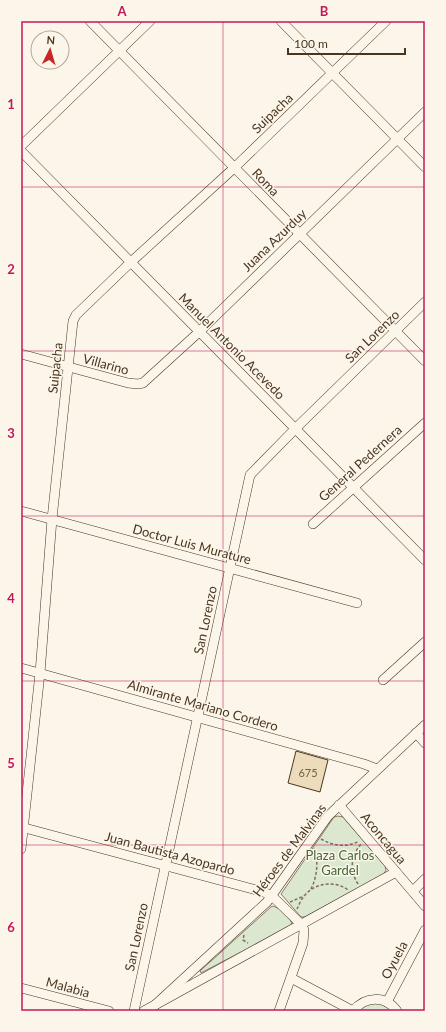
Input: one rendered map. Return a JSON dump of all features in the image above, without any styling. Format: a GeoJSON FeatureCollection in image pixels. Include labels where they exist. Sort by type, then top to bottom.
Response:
{"type":"FeatureCollection","features":[{"type":"Feature","properties":{"kind":"street","name":"Roma"},"geometry":{"type":"LineString","coordinates":[[90,21],[425,361]]}},
{"type":"Feature","properties":{"kind":"street"},"geometry":{"type":"LineString","coordinates":[[21,146],[150,21]]}},
{"type":"Feature","properties":{"kind":"street"},"geometry":{"type":"LineString","coordinates":[[281,21],[425,167]]}},
{"type":"Feature","properties":{"kind":"street","name":"Suipacha"},"geometry":{"type":"LineString","coordinates":[[21,849],[22,827],[40,673],[52,519],[72,327],[76,315],[131,262],[234,168],[386,21]]}},
{"type":"Feature","properties":{"kind":"street","name":"Juana Azurduy"},"geometry":{"type":"LineString","coordinates":[[138,384],[146,380],[199,332],[425,112]]}},
{"type":"Feature","properties":{"kind":"street","name":"Manuel Antonio Acevedo"},"geometry":{"type":"LineString","coordinates":[[21,151],[425,560]]}},
{"type":"Feature","properties":{"kind":"street","name":"San Lorenzo"},"geometry":{"type":"LineString","coordinates":[[134,1011],[250,475],[425,302]]}},
{"type":"Feature","properties":{"kind":"street","name":"Villarino"},"geometry":{"type":"LineString","coordinates":[[21,354],[128,383],[138,384]]}},
{"type":"Feature","properties":{"kind":"street","name":"General Pedernera"},"geometry":{"type":"LineString","coordinates":[[313,524],[425,423]]}},
{"type":"Feature","properties":{"kind":"street","name":"Doctor Luis Murature"},"geometry":{"type":"LineString","coordinates":[[21,511],[357,603]]}},
{"type":"Feature","properties":{"kind":"street"},"geometry":{"type":"LineString","coordinates":[[383,680],[425,642]]}},
{"type":"Feature","properties":{"kind":"street","name":"Almirante Mariano Cordero"},"geometry":{"type":"LineString","coordinates":[[21,668],[364,764],[377,769]]}},
{"type":"Feature","properties":{"kind":"street","name":"Héroes de Malvinas"},"geometry":{"type":"LineString","coordinates":[[155,1005],[272,896],[328,816],[425,726]]}},
{"type":"Feature","properties":{"kind":"street"},"geometry":{"type":"LineString","coordinates":[[416,733],[425,743]]}},
{"type":"Feature","properties":{"kind":"street","name":"Aconcagua"},"geometry":{"type":"LineString","coordinates":[[339,805],[425,906]]}},
{"type":"Feature","properties":{"kind":"street","name":"Juan Bautista Azopardo"},"geometry":{"type":"LineString","coordinates":[[22,827],[165,864],[264,892],[272,896],[301,924]]}},
{"type":"Feature","properties":{"kind":"street","name":"Héroes de Malvinas"},"geometry":{"type":"LineString","coordinates":[[144,1011],[396,872]]}},
{"type":"Feature","properties":{"kind":"street"},"geometry":{"type":"LineString","coordinates":[[413,891],[425,879]]}},
{"type":"Feature","properties":{"kind":"street"},"geometry":{"type":"LineString","coordinates":[[279,1011],[304,937],[304,930],[301,924]]}},
{"type":"Feature","properties":{"kind":"street","name":"Oyuela"},"geometry":{"type":"LineString","coordinates":[[387,1002],[425,930]]}},
{"type":"Feature","properties":{"kind":"street"},"geometry":{"type":"LineString","coordinates":[[291,978],[353,1011],[361,1003],[371,999],[387,1002],[396,1011]]}},
{"type":"Feature","properties":{"kind":"street","name":"Malabia"},"geometry":{"type":"LineString","coordinates":[[21,988],[108,1011]]}},
{"type":"Feature","properties":{"kind":"path"},"geometry":{"type":"LineString","coordinates":[[297,909],[304,896],[311,889],[316,877],[316,858],[312,838],[323,840],[339,846],[353,844],[366,837]]}},
{"type":"Feature","properties":{"kind":"path"},"geometry":{"type":"LineString","coordinates":[[363,890],[353,876],[352,862],[357,849],[366,837]]}},
{"type":"Feature","properties":{"kind":"path"},"geometry":{"type":"LineString","coordinates":[[311,889],[325,884],[333,884],[347,889],[353,895]]}},
{"type":"Feature","properties":{"kind":"path"},"geometry":{"type":"LineString","coordinates":[[290,902],[304,896]]}},
{"type":"Feature","properties":{"kind":"path"},"geometry":{"type":"LineString","coordinates":[[246,933],[243,940],[245,943],[252,943]]}},
{"type":"Feature","properties":{"kind":"green space","name":"Plaza Carlos Gardel"},"geometry":{"type":"Polygon","coordinates":[[[334,817],[343,817],[385,866],[386,870],[384,874],[305,917],[301,917],[281,894],[334,817]]]}},
{"type":"Feature","properties":{"kind":"green space"},"geometry":{"type":"Polygon","coordinates":[[[272,906],[278,908],[284,913],[292,925],[201,973],[200,971],[272,906]]]}},
{"type":"Feature","properties":{"kind":"green space"},"geometry":{"type":"Polygon","coordinates":[[[380,1002],[394,1011],[357,1011],[366,1004],[380,1002]]]}},
{"type":"Feature","properties":{"kind":"building"},"geometry":{"type":"Polygon","coordinates":[[[296,751],[328,760],[320,792],[288,783],[296,751]]]}}]}
